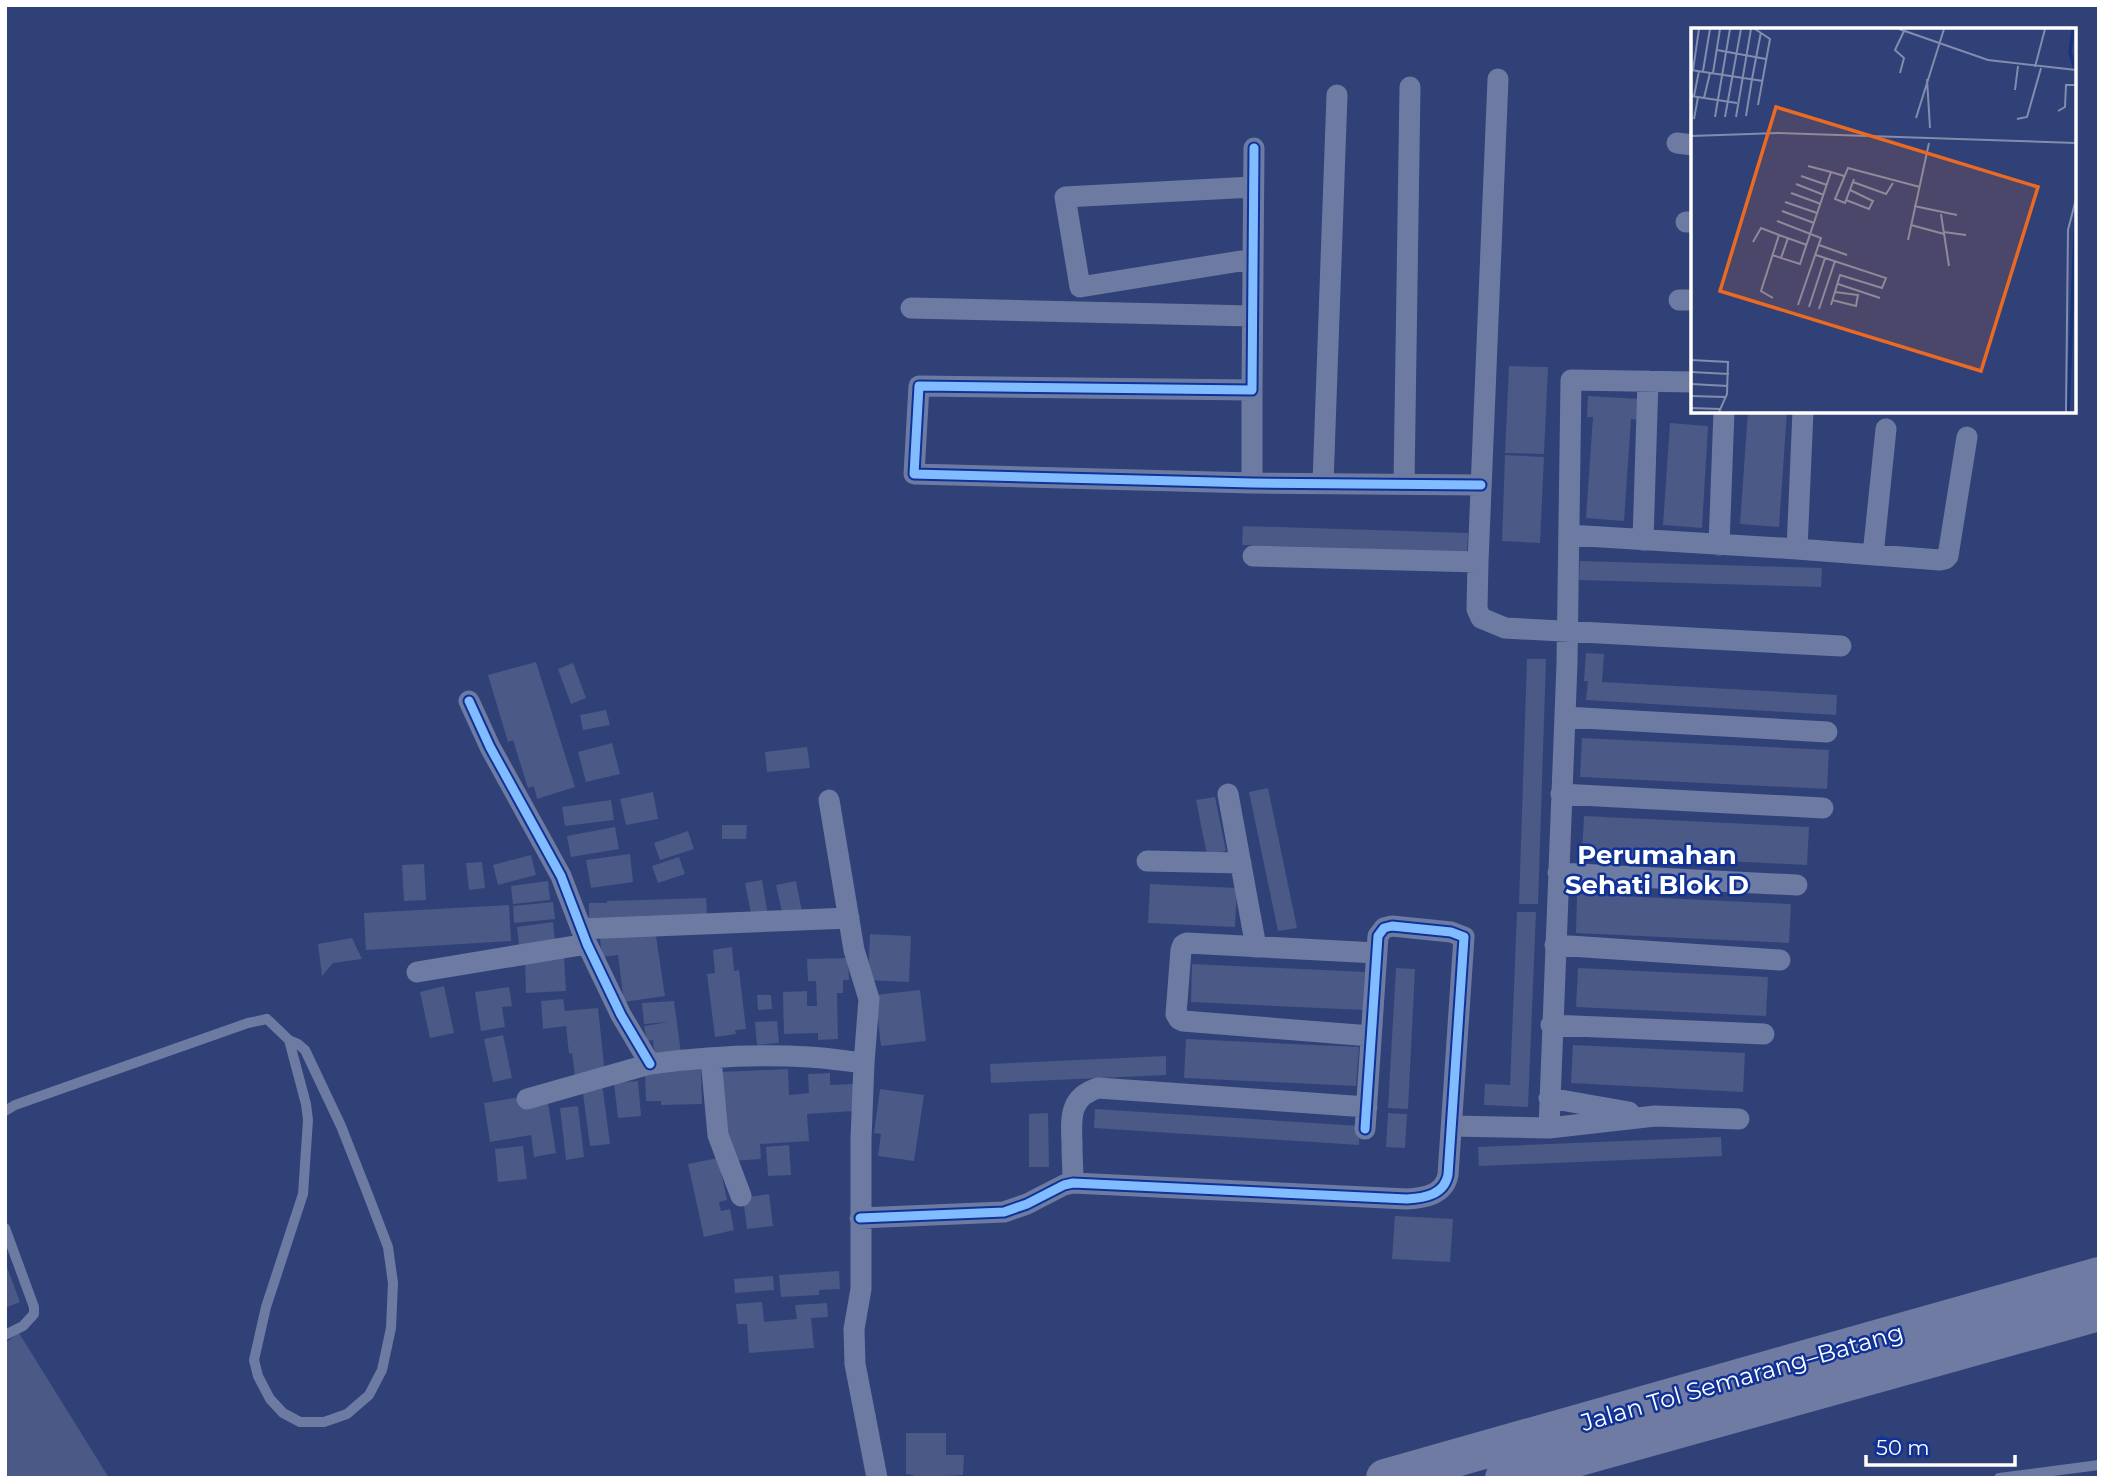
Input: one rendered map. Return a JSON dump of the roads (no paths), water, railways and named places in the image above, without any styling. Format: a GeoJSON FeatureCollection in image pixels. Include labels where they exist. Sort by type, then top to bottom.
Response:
{"type":"FeatureCollection","features":[{"type":"Feature","properties":{"kind":"highway","name":"Jalan Tol Semarang–Batang"},"geometry":{"type":"LineString","coordinates":[[1385,1478],[2099,1276]]}},
{"type":"Feature","properties":{"kind":"highway","name":"Jalan Tol Semarang–Batang"},"geometry":{"type":"LineString","coordinates":[[1504,1478],[2099,1312]]}},
{"type":"Feature","properties":{"kind":"street"},"geometry":{"type":"LineString","coordinates":[[1498,79],[1478,562],[1480,618],[1505,628],[1841,646]]}},
{"type":"Feature","properties":{"kind":"street"},"geometry":{"type":"LineString","coordinates":[[1404,484],[1410,87]]}},
{"type":"Feature","properties":{"kind":"street"},"geometry":{"type":"LineString","coordinates":[[1323,484],[1337,96]]}},
{"type":"Feature","properties":{"kind":"street"},"geometry":{"type":"LineString","coordinates":[[1252,483],[1254,148]]}},
{"type":"Feature","properties":{"kind":"street"},"geometry":{"type":"LineString","coordinates":[[1083,312],[1065,197],[1253,187]]}},
{"type":"Feature","properties":{"kind":"street"},"geometry":{"type":"LineString","coordinates":[[1080,287],[1253,258]]}},
{"type":"Feature","properties":{"kind":"street"},"geometry":{"type":"LineString","coordinates":[[911,308],[1252,316]]}},
{"type":"Feature","properties":{"kind":"street"},"geometry":{"type":"LineString","coordinates":[[1549,1128],[1565,717],[1571,380],[1691,382]]}},
{"type":"Feature","properties":{"kind":"street"},"geometry":{"type":"LineString","coordinates":[[1643,540],[1648,381]]}},
{"type":"Feature","properties":{"kind":"street"},"geometry":{"type":"LineString","coordinates":[[1252,390],[919,386],[914,474],[1252,483],[1481,485]]}},
{"type":"Feature","properties":{"kind":"street"},"geometry":{"type":"LineString","coordinates":[[1719,545],[1724,413]]}},
{"type":"Feature","properties":{"kind":"street"},"geometry":{"type":"LineString","coordinates":[[1797,549],[1803,413]]}},
{"type":"Feature","properties":{"kind":"street"},"geometry":{"type":"LineString","coordinates":[[1873,555],[1886,429]]}},
{"type":"Feature","properties":{"kind":"street"},"geometry":{"type":"LineString","coordinates":[[1569,535],[1940,560],[1947,558],[1967,437]]}},
{"type":"Feature","properties":{"kind":"street"},"geometry":{"type":"LineString","coordinates":[[1253,556],[1478,562]]}},
{"type":"Feature","properties":{"kind":"street"},"geometry":{"type":"LineString","coordinates":[[469,701],[490,747],[561,876],[584,937],[621,1015],[650,1064]]}},
{"type":"Feature","properties":{"kind":"street"},"geometry":{"type":"LineString","coordinates":[[1565,717],[1827,732]]}},
{"type":"Feature","properties":{"kind":"street"},"geometry":{"type":"LineString","coordinates":[[1228,794],[1256,947]]}},
{"type":"Feature","properties":{"kind":"street"},"geometry":{"type":"LineString","coordinates":[[1561,794],[1823,808]]}},
{"type":"Feature","properties":{"kind":"street"},"geometry":{"type":"LineString","coordinates":[[829,800],[854,950],[869,999],[864,1063],[861,1289],[854,1329],[855,1364],[877,1478]]}},
{"type":"Feature","properties":{"kind":"street"},"geometry":{"type":"LineString","coordinates":[[1147,861],[1241,863]]}},
{"type":"Feature","properties":{"kind":"street"},"geometry":{"type":"LineString","coordinates":[[1558,873],[1797,885]]}},
{"type":"Feature","properties":{"kind":"street"},"geometry":{"type":"LineString","coordinates":[[417,972],[584,937],[849,918]]}},
{"type":"Feature","properties":{"kind":"street"},"geometry":{"type":"LineString","coordinates":[[860,1218],[1004,1212],[1073,1183],[1416,1198],[1434,1194],[1447,1182],[1464,937],[1451,932],[1392,926],[1384,928],[1378,936],[1365,1129]]}},
{"type":"Feature","properties":{"kind":"street"},"geometry":{"type":"LineString","coordinates":[[1371,1036],[1179,1019],[1176,1014],[1183,945],[1187,943],[1377,953]]}},
{"type":"Feature","properties":{"kind":"street"},"geometry":{"type":"LineString","coordinates":[[1555,945],[1780,960]]}},
{"type":"Feature","properties":{"kind":"street"},"geometry":{"type":"LineString","coordinates":[[1551,1025],[1764,1034]]}},
{"type":"Feature","properties":{"kind":"street"},"geometry":{"type":"LineString","coordinates":[[527,1099],[650,1064],[809,1056],[864,1063]]}},
{"type":"Feature","properties":{"kind":"street"},"geometry":{"type":"LineString","coordinates":[[711,1059],[718,1135],[741,1196]]}},
{"type":"Feature","properties":{"kind":"street"},"geometry":{"type":"LineString","coordinates":[[1073,1183],[1071,1116],[1080,1099],[1098,1088],[1367,1107]]}},
{"type":"Feature","properties":{"kind":"street"},"geometry":{"type":"LineString","coordinates":[[1549,1098],[1655,1116],[1739,1119]]}},
{"type":"Feature","properties":{"kind":"street"},"geometry":{"type":"LineString","coordinates":[[1452,1126],[1549,1128],[1655,1116]]}},
{"type":"Feature","properties":{"kind":"lane"},"geometry":{"type":"LineString","coordinates":[[5,1111],[15,1105],[267,1019],[289,1040],[305,1050],[341,1126],[388,1247],[393,1283],[391,1328],[382,1370],[369,1395],[347,1414],[324,1422],[300,1422],[283,1413],[270,1399],[258,1376],[254,1360],[266,1307],[303,1194],[306,1104],[289,1040]]}},
{"type":"Feature","properties":{"kind":"lane"},"geometry":{"type":"LineString","coordinates":[[5,1228],[34,1307],[34,1314],[23,1326],[5,1335]]}},
{"type":"Feature","properties":{"kind":"lane"},"geometry":{"type":"LineString","coordinates":[[1999,1478],[2099,1465]]}},
{"type":"Feature","properties":{"kind":"district","name":"Perumahan Sehati Blok D"},"geometry":{"type":"Point","coordinates":[1657,870]}}]}
